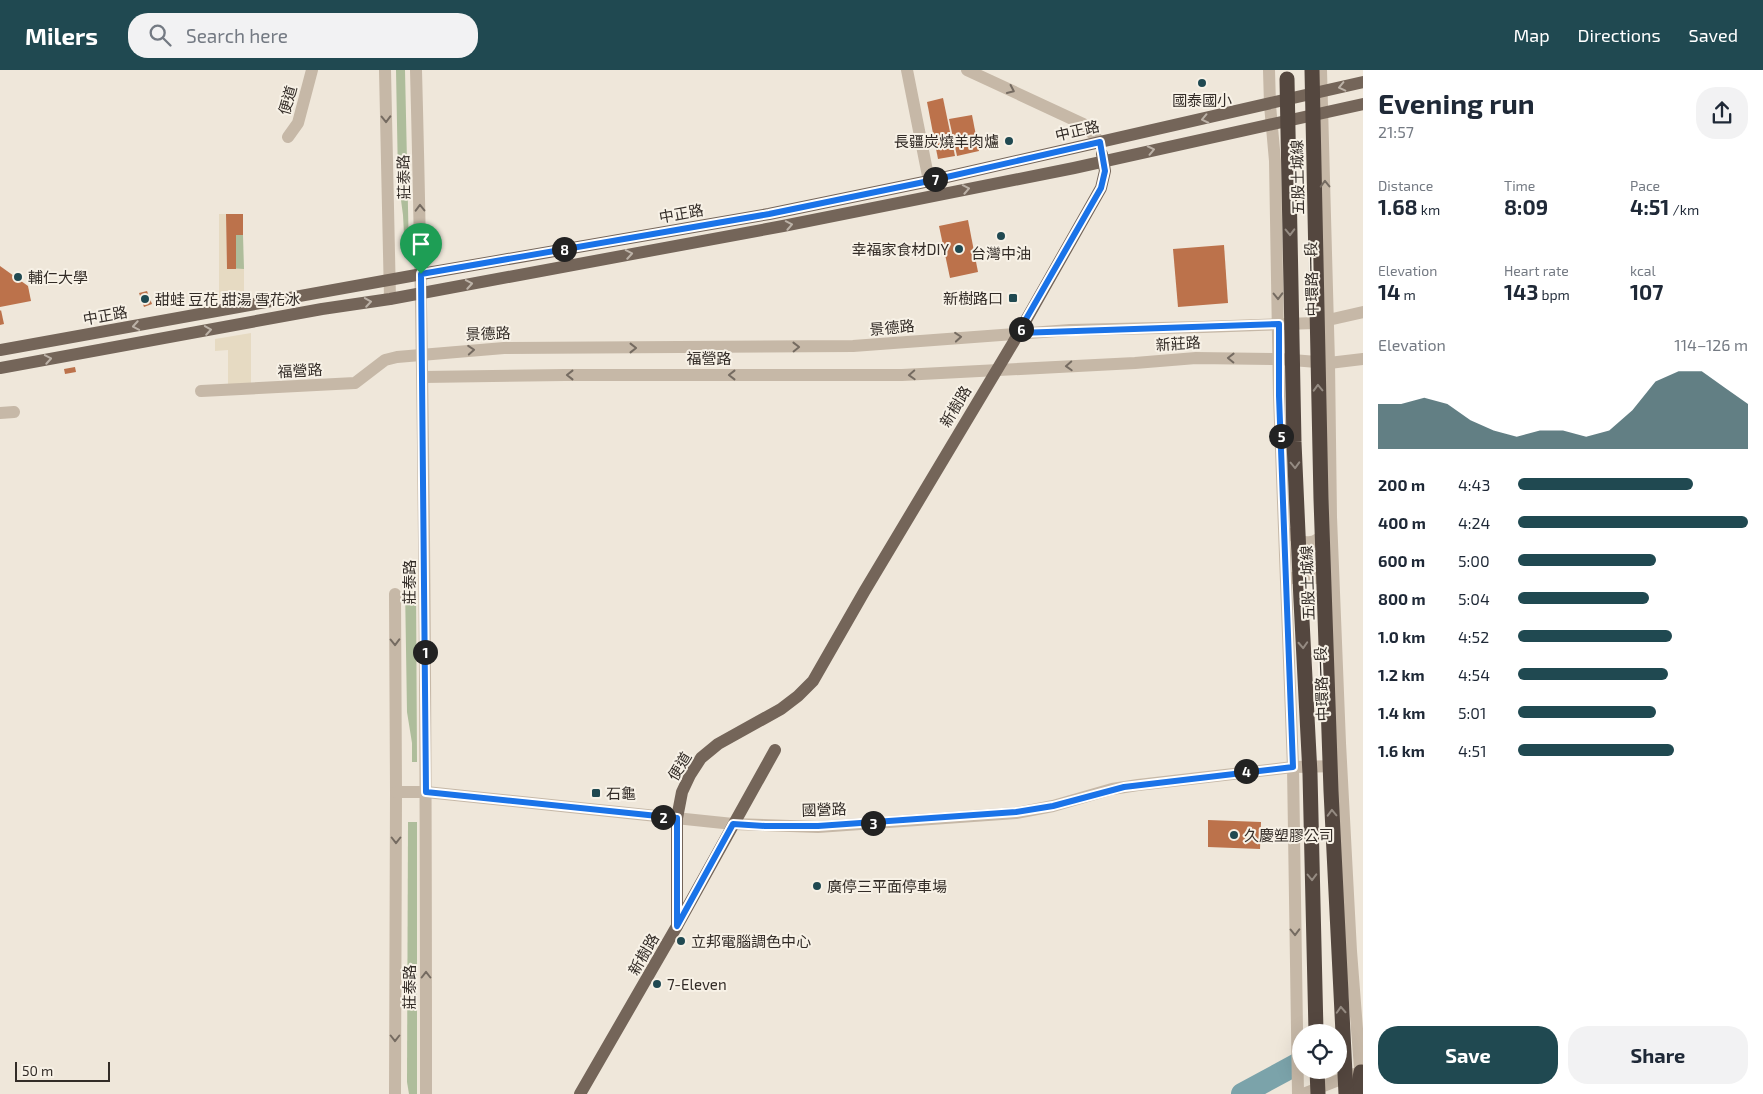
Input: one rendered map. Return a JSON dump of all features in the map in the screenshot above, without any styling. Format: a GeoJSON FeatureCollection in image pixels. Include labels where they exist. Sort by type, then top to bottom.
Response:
{"type":"FeatureCollection","features":[{"type":"Feature","properties":{"kind":"highway","name":"五股土城線"},"geometry":{"type":"LineString","coordinates":[[1287,70],[1294,442],[1310,774],[1316,1024]]}},
{"type":"Feature","properties":{"kind":"highway","name":"五股土城線"},"geometry":{"type":"LineString","coordinates":[[1312,70],[1321,489],[1331,791],[1346,1094]]}},
{"type":"Feature","properties":{"kind":"highway"},"geometry":{"type":"LineString","coordinates":[[1357,1094],[1362,1071]]}},
{"type":"Feature","properties":{"kind":"highway"},"geometry":{"type":"LineString","coordinates":[[1317,1079],[1318,1094]]}},
{"type":"Feature","properties":{"kind":"main road","name":"中正路"},"geometry":{"type":"LineString","coordinates":[[0,350],[421,274],[769,214],[929,181],[1270,105],[1363,82]]}},
{"type":"Feature","properties":{"kind":"main road","name":"中正路"},"geometry":{"type":"LineString","coordinates":[[0,368],[390,299],[783,226],[1074,168],[1103,160],[1363,104]]}},
{"type":"Feature","properties":{"kind":"main road","name":"新樹路"},"geometry":{"type":"LineString","coordinates":[[813,681],[859,600],[996,371],[1101,188],[1105,171],[1100,142]]}},
{"type":"Feature","properties":{"kind":"main road","name":"便道"},"geometry":{"type":"LineString","coordinates":[[677,926],[677,818],[682,792],[690,775],[702,758],[718,744],[781,709],[813,681]]}},
{"type":"Feature","properties":{"kind":"main road","name":"新樹路"},"geometry":{"type":"LineString","coordinates":[[580,1094],[677,926],[775,750]]}},
{"type":"Feature","properties":{"kind":"street","name":"便道"},"geometry":{"type":"LineString","coordinates":[[288,137],[298,123],[312,70]]}},
{"type":"Feature","properties":{"kind":"street","name":"莊泰路"},"geometry":{"type":"LineString","coordinates":[[385,70],[390,299]]}},
{"type":"Feature","properties":{"kind":"street","name":"莊泰路"},"geometry":{"type":"LineString","coordinates":[[416,70],[422,292],[425,533],[426,1094]]}},
{"type":"Feature","properties":{"kind":"street"},"geometry":{"type":"LineString","coordinates":[[907,70],[929,181]]}},
{"type":"Feature","properties":{"kind":"street"},"geometry":{"type":"LineString","coordinates":[[966,70],[1083,124],[1100,142]]}},
{"type":"Feature","properties":{"kind":"street","name":"中環路一段"},"geometry":{"type":"LineString","coordinates":[[1269,70],[1271,125],[1275,161],[1280,359],[1279,396],[1294,796],[1298,1094]]}},
{"type":"Feature","properties":{"kind":"street","name":"中環路一段"},"geometry":{"type":"LineString","coordinates":[[1321,70],[1333,578],[1342,794],[1351,951],[1362,1071],[1361,1094]]}},
{"type":"Feature","properties":{"kind":"street","name":"景德路"},"geometry":{"type":"LineString","coordinates":[[422,355],[504,348],[853,346],[1018,333],[1315,323],[1363,312]]}},
{"type":"Feature","properties":{"kind":"street","name":"福營路"},"geometry":{"type":"LineString","coordinates":[[201,391],[354,383],[385,360],[422,355]]}},
{"type":"Feature","properties":{"kind":"street","name":"新莊路"},"geometry":{"type":"LineString","coordinates":[[996,371],[1196,358],[1280,359],[1329,363],[1363,359]]}},
{"type":"Feature","properties":{"kind":"street","name":"福營路"},"geometry":{"type":"LineString","coordinates":[[423,377],[902,375],[996,371]]}},
{"type":"Feature","properties":{"kind":"street"},"geometry":{"type":"LineString","coordinates":[[0,414],[14,412]]}},
{"type":"Feature","properties":{"kind":"street"},"geometry":{"type":"LineString","coordinates":[[1284,514],[1289,531],[1297,540],[1307,542],[1318,540],[1326,530],[1331,516]]}},
{"type":"Feature","properties":{"kind":"street"},"geometry":{"type":"LineString","coordinates":[[1286,578],[1333,578]]}},
{"type":"Feature","properties":{"kind":"street","name":"莊泰路"},"geometry":{"type":"LineString","coordinates":[[394,594],[396,792],[395,1094]]}},
{"type":"Feature","properties":{"kind":"street","name":"國營路"},"geometry":{"type":"LineString","coordinates":[[396,792],[426,792],[733,824],[818,826],[1016,812],[1053,806],[1124,787],[1293,767],[1341,766]]}},
{"type":"Feature","properties":{"kind":"street"},"geometry":{"type":"LineString","coordinates":[[1304,1094],[1362,1071]]}},
{"type":"Feature","properties":{"kind":"green space"},"geometry":{"type":"Polygon","coordinates":[[[396,70],[405,70],[409,254],[405,254],[403,215],[398,178],[396,70]]]}},
{"type":"Feature","properties":{"kind":"green space"},"geometry":{"type":"Polygon","coordinates":[[[236,235],[243,235],[244,269],[236,269],[236,235]]]}},
{"type":"Feature","properties":{"kind":"green space"},"geometry":{"type":"Polygon","coordinates":[[[405,586],[416,586],[417,762],[412,762],[412,743],[407,712],[405,586]]]}},
{"type":"Feature","properties":{"kind":"green space"},"geometry":{"type":"Polygon","coordinates":[[[408,822],[417,822],[417,1094],[409,1094],[407,1082],[408,822]]]}},
{"type":"Feature","properties":{"kind":"shaded area"},"geometry":{"type":"Polygon","coordinates":[[[219,214],[226,214],[227,268],[244,269],[244,294],[219,298],[219,214]]]}},
{"type":"Feature","properties":{"kind":"shaded area"},"geometry":{"type":"Polygon","coordinates":[[[251,333],[251,389],[228,390],[228,350],[215,351],[215,339],[251,333]]]}},
{"type":"Feature","properties":{"kind":"building"},"geometry":{"type":"Polygon","coordinates":[[[943,98],[955,156],[938,159],[927,102],[943,98]]]}},
{"type":"Feature","properties":{"kind":"building"},"geometry":{"type":"Polygon","coordinates":[[[972,115],[979,151],[957,156],[949,119],[972,115]]]}},
{"type":"Feature","properties":{"kind":"building"},"geometry":{"type":"Polygon","coordinates":[[[226,214],[243,214],[243,235],[236,235],[236,269],[227,269],[226,214]]]}},
{"type":"Feature","properties":{"kind":"building","name":"幸福家食材DIY"},"geometry":{"type":"Polygon","coordinates":[[[968,220],[978,272],[950,278],[939,226],[968,220]]]}},
{"type":"Feature","properties":{"kind":"building"},"geometry":{"type":"Polygon","coordinates":[[[1224,245],[1228,303],[1178,307],[1173,249],[1224,245]]]}},
{"type":"Feature","properties":{"kind":"building"},"geometry":{"type":"Polygon","coordinates":[[[0,266],[28,286],[31,301],[0,307],[0,266]]]}},
{"type":"Feature","properties":{"kind":"building","name":"甜蛙 豆花 甜湯 雪花冰"},"geometry":{"type":"Polygon","coordinates":[[[147,291],[152,304],[144,307],[139,293],[147,291]]]}},
{"type":"Feature","properties":{"kind":"building"},"geometry":{"type":"Polygon","coordinates":[[[0,311],[4,324],[0,325],[0,311]]]}},
{"type":"Feature","properties":{"kind":"building"},"geometry":{"type":"Polygon","coordinates":[[[75,367],[76,372],[65,374],[64,369],[75,367]]]}},
{"type":"Feature","properties":{"kind":"building","name":"久慶塑膠公司"},"geometry":{"type":"Polygon","coordinates":[[[1208,820],[1261,822],[1260,849],[1208,847],[1208,820]]]}},
{"type":"Feature","properties":{"kind":"waterway"},"geometry":{"type":"LineString","coordinates":[[1242,1094],[1292,1067]]}},
{"type":"Feature","properties":{"kind":"place","name":"國泰國小"},"geometry":{"type":"Point","coordinates":[1202,83]}},
{"type":"Feature","properties":{"kind":"place","name":"長疆炭燒羊肉爐"},"geometry":{"type":"Point","coordinates":[1009,141]}},
{"type":"Feature","properties":{"kind":"place","name":"台灣中油"},"geometry":{"type":"Point","coordinates":[1001,236]}},
{"type":"Feature","properties":{"kind":"place","name":"幸福家食材DIY"},"geometry":{"type":"Point","coordinates":[959,249]}},
{"type":"Feature","properties":{"kind":"place","name":"輔仁大學"},"geometry":{"type":"Point","coordinates":[18,277]}},
{"type":"Feature","properties":{"kind":"place","name":"新樹路口"},"geometry":{"type":"Point","coordinates":[1013,298]}},
{"type":"Feature","properties":{"kind":"place","name":"甜蛙 豆花 甜湯 雪花冰"},"geometry":{"type":"Point","coordinates":[145,299]}},
{"type":"Feature","properties":{"kind":"place","name":"石龜"},"geometry":{"type":"Point","coordinates":[596,793]}},
{"type":"Feature","properties":{"kind":"place","name":"久慶塑膠公司"},"geometry":{"type":"Point","coordinates":[1234,835]}},
{"type":"Feature","properties":{"kind":"place","name":"廣停三平面停車場"},"geometry":{"type":"Point","coordinates":[817,886]}},
{"type":"Feature","properties":{"kind":"place","name":"立邦電腦調色中心"},"geometry":{"type":"Point","coordinates":[681,941]}},
{"type":"Feature","properties":{"kind":"place","name":"7-Eleven"},"geometry":{"type":"Point","coordinates":[657,984]}},
{"type":"Feature","properties":{"kind":"route"},"geometry":{"type":"LineString","coordinates":[[1100,142],[1105,171],[1101,188],[1018,333],[1279,324],[1279,396],[1293,767],[1254,770],[1124,787],[1035,810],[999,814],[818,826],[733,824],[677,926],[677,818],[426,792],[421,274],[769,214],[929,181],[1100,142]]}}]}
